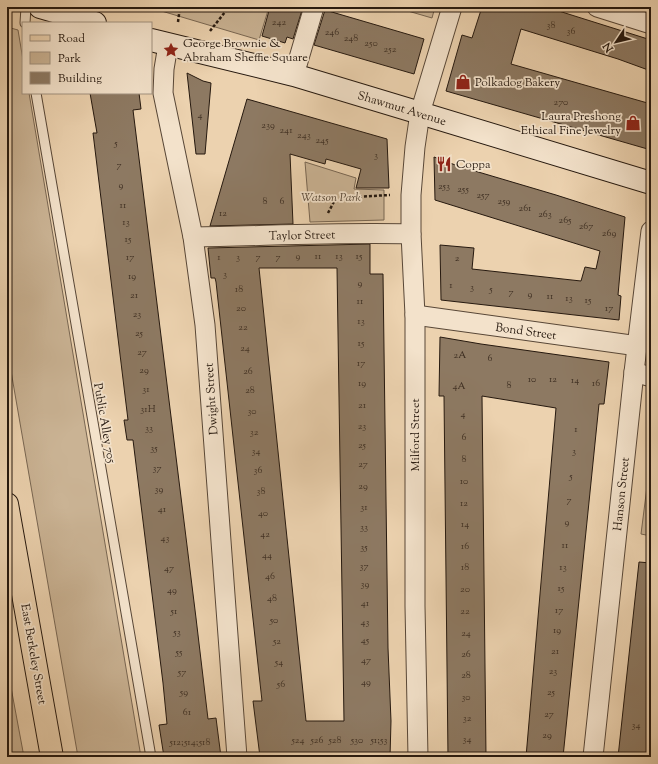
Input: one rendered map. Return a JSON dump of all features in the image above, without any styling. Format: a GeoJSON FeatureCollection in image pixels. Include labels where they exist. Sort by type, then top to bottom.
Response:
{"type":"FeatureCollection","features":[{"type":"Feature","properties":{"kind":"main road"},"geometry":{"type":"LineString","coordinates":[[40,7],[92,22]]}},
{"type":"Feature","properties":{"kind":"main road","name":"Shawmut Avenue"},"geometry":{"type":"LineString","coordinates":[[159,42],[294,76],[651,183]]}},
{"type":"Feature","properties":{"kind":"main road","name":"East Berkeley Street"},"geometry":{"type":"LineString","coordinates":[[7,504],[13,576],[52,757]]}},
{"type":"Feature","properties":{"kind":"street"},"geometry":{"type":"LineString","coordinates":[[294,76],[314,7]]}},
{"type":"Feature","properties":{"kind":"street","name":"Milford Street"},"geometry":{"type":"LineString","coordinates":[[418,757],[415,606],[415,315],[411,234],[411,195],[415,147],[420,113],[452,7]]}},
{"type":"Feature","properties":{"kind":"street"},"geometry":{"type":"LineString","coordinates":[[598,7],[651,24]]}},
{"type":"Feature","properties":{"kind":"street","name":"Dwight Street"},"geometry":{"type":"LineString","coordinates":[[159,42],[164,69],[163,93],[193,237],[205,325],[237,757]]}},
{"type":"Feature","properties":{"kind":"street","name":"Hanson Street"},"geometry":{"type":"LineString","coordinates":[[593,757],[643,374],[638,346],[651,230]]}},
{"type":"Feature","properties":{"kind":"street","name":"Taylor Street"},"geometry":{"type":"LineString","coordinates":[[193,237],[411,234]]}},
{"type":"Feature","properties":{"kind":"street","name":"Bond Street"},"geometry":{"type":"LineString","coordinates":[[415,315],[638,346]]}},
{"type":"Feature","properties":{"kind":"lane"},"geometry":{"type":"LineString","coordinates":[[25,22],[26,7]]}},
{"type":"Feature","properties":{"kind":"lane","name":"Public Alley 705"},"geometry":{"type":"LineString","coordinates":[[36,94],[151,757]]}},
{"type":"Feature","properties":{"kind":"path"},"geometry":{"type":"LineString","coordinates":[[178,22],[180,7]]}},
{"type":"Feature","properties":{"kind":"path"},"geometry":{"type":"LineString","coordinates":[[210,31],[229,7]]}},
{"type":"Feature","properties":{"kind":"path"},"geometry":{"type":"LineString","coordinates":[[326,216],[336,198],[379,195],[411,195]]}},
{"type":"Feature","properties":{"kind":"green space"},"geometry":{"type":"Polygon","coordinates":[[[148,7],[269,7],[259,40],[148,7]]]}},
{"type":"Feature","properties":{"kind":"green space"},"geometry":{"type":"Polygon","coordinates":[[[394,7],[435,7],[432,18],[394,7]]]}},
{"type":"Feature","properties":{"kind":"green space"},"geometry":{"type":"Polygon","coordinates":[[[7,27],[18,30],[22,54],[22,94],[29,94],[141,757],[78,757],[7,348],[7,27]]]}},
{"type":"Feature","properties":{"kind":"green space","name":"Watson Park"},"geometry":{"type":"Polygon","coordinates":[[[305,162],[356,178],[354,189],[384,190],[384,220],[310,222],[305,162]]]}},
{"type":"Feature","properties":{"kind":"green space"},"geometry":{"type":"Polygon","coordinates":[[[651,455],[651,536],[641,534],[651,455]]]}},
{"type":"Feature","properties":{"kind":"green space"},"geometry":{"type":"Polygon","coordinates":[[[7,666],[24,757],[7,757],[7,666]]]}},
{"type":"Feature","properties":{"kind":"building"},"geometry":{"type":"Polygon","coordinates":[[[270,7],[303,7],[293,39],[287,37],[285,43],[262,36],[270,7]]]}},
{"type":"Feature","properties":{"kind":"building"},"geometry":{"type":"Polygon","coordinates":[[[482,7],[546,7],[651,40],[651,71],[618,59],[521,29],[511,64],[651,104],[651,150],[446,91],[462,35],[472,38],[482,7]]]}},
{"type":"Feature","properties":{"kind":"building"},"geometry":{"type":"Polygon","coordinates":[[[325,10],[424,39],[414,74],[314,45],[325,10]]]}},
{"type":"Feature","properties":{"kind":"building"},"geometry":{"type":"Polygon","coordinates":[[[187,73],[203,81],[211,83],[205,154],[196,154],[187,73]]]}},
{"type":"Feature","properties":{"kind":"building"},"geometry":{"type":"Polygon","coordinates":[[[90,94],[139,94],[141,109],[133,110],[208,719],[216,718],[221,757],[164,757],[159,725],[167,724],[163,683],[133,440],[127,440],[124,420],[128,420],[93,133],[97,133],[90,94]]]}},
{"type":"Feature","properties":{"kind":"building"},"geometry":{"type":"Polygon","coordinates":[[[247,99],[387,139],[389,188],[356,188],[361,169],[326,159],[325,164],[290,154],[293,224],[210,226],[247,99]]]}},
{"type":"Feature","properties":{"kind":"building"},"geometry":{"type":"Polygon","coordinates":[[[434,157],[458,166],[625,217],[618,295],[621,296],[619,320],[441,300],[440,245],[474,248],[472,269],[581,281],[585,267],[596,269],[600,251],[435,200],[434,157]]]}},
{"type":"Feature","properties":{"kind":"building"},"geometry":{"type":"Polygon","coordinates":[[[370,244],[370,274],[383,274],[388,648],[391,721],[390,757],[260,757],[253,701],[262,701],[216,282],[215,278],[211,278],[208,248],[370,244]],[[259,268],[306,721],[344,721],[337,268],[259,268]]]}},
{"type":"Feature","properties":{"kind":"building"},"geometry":{"type":"Polygon","coordinates":[[[440,337],[609,362],[604,404],[599,404],[563,757],[526,757],[556,408],[482,396],[486,757],[448,757],[444,396],[439,396],[440,337]]]}},
{"type":"Feature","properties":{"kind":"building"},"geometry":{"type":"Polygon","coordinates":[[[639,562],[651,563],[651,757],[618,757],[639,562]]]}},
{"type":"Feature","properties":{"kind":"place","name":"George Brownie & Abraham Sheffie Square"},"geometry":{"type":"Point","coordinates":[171,50]}},
{"type":"Feature","properties":{"kind":"place","name":"Polkadog Bakery"},"geometry":{"type":"Point","coordinates":[463,82]}},
{"type":"Feature","properties":{"kind":"place","name":"Laura Preshong Ethical Fine Jewelry"},"geometry":{"type":"Point","coordinates":[633,123]}},
{"type":"Feature","properties":{"kind":"place","name":"Coppa"},"geometry":{"type":"Point","coordinates":[444,164]}}]}
